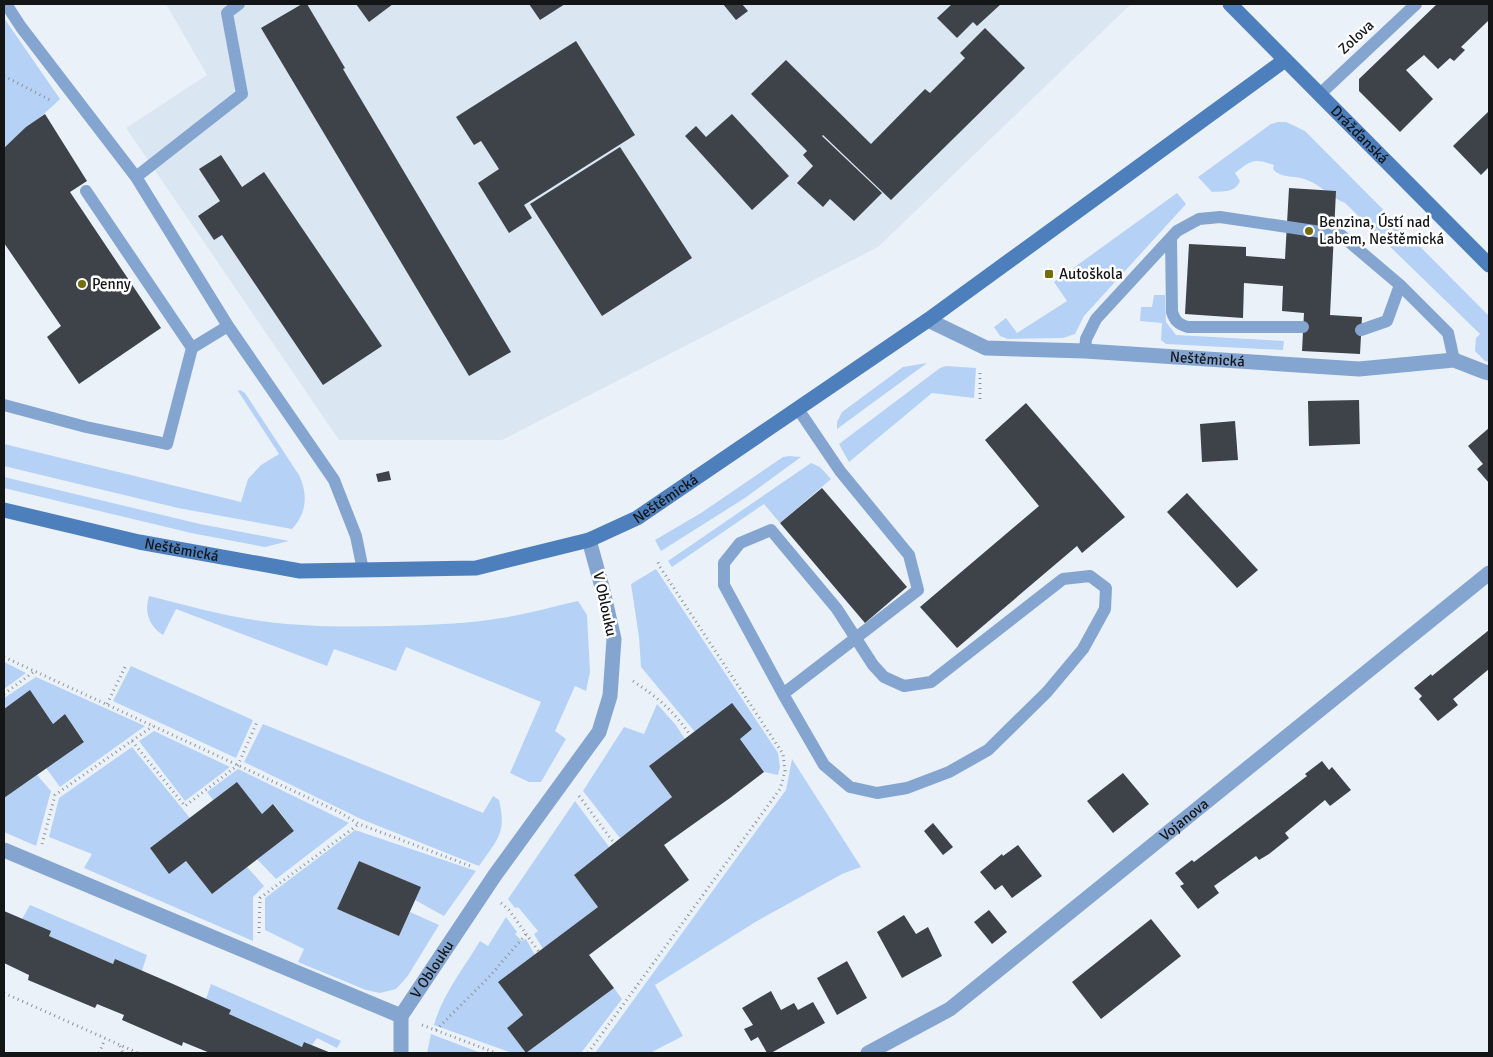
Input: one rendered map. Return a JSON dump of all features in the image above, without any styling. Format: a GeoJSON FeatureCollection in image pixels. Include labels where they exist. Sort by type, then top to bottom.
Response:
{"type":"FeatureCollection","features":[{"type":"Feature","properties":{"kind":"street","name":"Drážďanská"},"geometry":{"type":"LineString","coordinates":[[1230,4],[1489,265]]}},
{"type":"Feature","properties":{"kind":"street","name":"Neštěmická"},"geometry":{"type":"LineString","coordinates":[[4,510],[140,542],[300,571],[476,568],[589,540],[637,518],[928,320],[1285,60]]}},
{"type":"Feature","properties":{"kind":"street","name":"Neštěmická"},"geometry":{"type":"LineString","coordinates":[[928,320],[986,348],[1085,351],[1359,369],[1454,360],[1489,373]]}},
{"type":"Feature","properties":{"kind":"street","name":"V Oblouku"},"geometry":{"type":"LineString","coordinates":[[401,1016],[495,875],[599,732],[610,696],[614,639],[589,540]]}},
{"type":"Feature","properties":{"kind":"street","name":"Vojanova"},"geometry":{"type":"LineString","coordinates":[[868,1053],[950,1009],[1489,573]]}},
{"type":"Feature","properties":{"kind":"street"},"geometry":{"type":"LineString","coordinates":[[4,850],[401,1016],[401,1053]]}},
{"type":"Feature","properties":{"kind":"lane"},"geometry":{"type":"LineString","coordinates":[[6,4],[136,177],[228,326],[334,480],[356,536],[363,570]]}},
{"type":"Feature","properties":{"kind":"lane"},"geometry":{"type":"LineString","coordinates":[[136,177],[242,94],[227,13],[239,4]]}},
{"type":"Feature","properties":{"kind":"lane","name":"Zolova"},"geometry":{"type":"LineString","coordinates":[[1320,94],[1416,4]]}},
{"type":"Feature","properties":{"kind":"lane"},"geometry":{"type":"LineString","coordinates":[[86,191],[192,348]]}},
{"type":"Feature","properties":{"kind":"lane"},"geometry":{"type":"LineString","coordinates":[[1085,351],[1086,338],[1096,319],[1177,231],[1199,219],[1220,217],[1341,235],[1400,285],[1448,333],[1454,360]]}},
{"type":"Feature","properties":{"kind":"lane"},"geometry":{"type":"LineString","coordinates":[[1171,238],[1172,312],[1174,319],[1179,325],[1188,327],[1303,327]]}},
{"type":"Feature","properties":{"kind":"lane"},"geometry":{"type":"LineString","coordinates":[[1361,330],[1387,321],[1400,285]]}},
{"type":"Feature","properties":{"kind":"lane"},"geometry":{"type":"LineString","coordinates":[[4,405],[86,427],[167,444],[192,348],[228,326]]}},
{"type":"Feature","properties":{"kind":"lane"},"geometry":{"type":"LineString","coordinates":[[783,694],[918,590],[909,555],[840,470],[798,409]]}},
{"type":"Feature","properties":{"kind":"lane"},"geometry":{"type":"LineString","coordinates":[[771,530],[837,609],[855,638],[873,665],[884,677],[904,686],[931,682],[1063,579],[1090,576],[1106,588],[1105,609],[1083,649],[1047,692],[988,750],[949,772],[907,788],[877,793],[850,787],[824,765],[724,585],[724,563],[740,543],[771,530]]}},
{"type":"Feature","properties":{"kind":"path"},"geometry":{"type":"LineString","coordinates":[[4,76],[56,103],[73,95]]}},
{"type":"Feature","properties":{"kind":"path"},"geometry":{"type":"LineString","coordinates":[[980,368],[980,399]]}},
{"type":"Feature","properties":{"kind":"path"},"geometry":{"type":"LineString","coordinates":[[588,1053],[780,789],[785,771],[783,754],[657,560]]}},
{"type":"Feature","properties":{"kind":"path"},"geometry":{"type":"LineString","coordinates":[[4,657],[339,812],[359,824],[495,875]]}},
{"type":"Feature","properties":{"kind":"path"},"geometry":{"type":"LineString","coordinates":[[107,704],[126,665]]}},
{"type":"Feature","properties":{"kind":"path"},"geometry":{"type":"LineString","coordinates":[[4,694],[35,672]]}},
{"type":"Feature","properties":{"kind":"path"},"geometry":{"type":"LineString","coordinates":[[611,676],[633,681],[661,700],[680,720],[690,735]]}},
{"type":"Feature","properties":{"kind":"path"},"geometry":{"type":"LineString","coordinates":[[132,741],[186,806],[238,765],[257,722]]}},
{"type":"Feature","properties":{"kind":"path"},"geometry":{"type":"LineString","coordinates":[[37,864],[55,796],[153,726]]}},
{"type":"Feature","properties":{"kind":"path"},"geometry":{"type":"LineString","coordinates":[[574,789],[614,842]]}},
{"type":"Feature","properties":{"kind":"path"},"geometry":{"type":"LineString","coordinates":[[258,956],[260,898],[359,824]]}},
{"type":"Feature","properties":{"kind":"path"},"geometry":{"type":"LineString","coordinates":[[485,891],[509,910],[539,952]]}},
{"type":"Feature","properties":{"kind":"path"},"geometry":{"type":"LineString","coordinates":[[436,1030],[489,978],[527,934]]}},
{"type":"Feature","properties":{"kind":"path"},"geometry":{"type":"LineString","coordinates":[[4,993],[138,1053]]}},
{"type":"Feature","properties":{"kind":"path"},"geometry":{"type":"LineString","coordinates":[[401,1016],[496,1053]]}},
{"type":"Feature","properties":{"kind":"path"},"geometry":{"type":"LineString","coordinates":[[99,1053],[105,1039]]}},
{"type":"Feature","properties":{"kind":"path"},"geometry":{"type":"LineString","coordinates":[[120,1046],[123,1053]]}},
{"type":"Feature","properties":{"kind":"shaded area"},"geometry":{"type":"Polygon","coordinates":[[[166,4],[1131,4],[878,247],[502,440],[339,440],[126,128],[207,75],[166,4]]]}},
{"type":"Feature","properties":{"kind":"shaded area"},"geometry":{"type":"Polygon","coordinates":[[[4,18],[60,99],[4,148],[4,18]]]}},
{"type":"Feature","properties":{"kind":"shaded area"},"geometry":{"type":"Polygon","coordinates":[[[1286,122],[1305,131],[1489,316],[1489,362],[1485,361],[1475,351],[1476,338],[1480,334],[1345,203],[1317,185],[1303,179],[1284,176],[1273,169],[1274,165],[1261,161],[1249,163],[1235,173],[1240,181],[1235,188],[1228,191],[1212,192],[1198,177],[1271,124],[1286,122]]]}},
{"type":"Feature","properties":{"kind":"shaded area"},"geometry":{"type":"Polygon","coordinates":[[[1177,193],[1186,204],[1084,316],[1075,334],[1063,338],[1008,339],[1000,336],[994,327],[1006,318],[1017,333],[1067,301],[1054,282],[1177,193]]]}},
{"type":"Feature","properties":{"kind":"shaded area"},"geometry":{"type":"Polygon","coordinates":[[[1154,295],[1165,295],[1166,322],[1176,335],[1284,341],[1283,350],[1166,344],[1161,340],[1162,323],[1140,321],[1141,307],[1152,307],[1154,295]]]}},
{"type":"Feature","properties":{"kind":"shaded area"},"geometry":{"type":"Polygon","coordinates":[[[927,363],[837,429],[837,422],[842,412],[903,367],[927,363]]]}},
{"type":"Feature","properties":{"kind":"shaded area"},"geometry":{"type":"Polygon","coordinates":[[[946,366],[976,368],[974,398],[932,393],[849,462],[839,444],[940,368],[946,366]]]}},
{"type":"Feature","properties":{"kind":"shaded area"},"geometry":{"type":"Polygon","coordinates":[[[240,390],[245,393],[302,482],[305,496],[303,510],[292,529],[178,508],[4,466],[4,444],[241,502],[248,479],[261,465],[279,454],[238,391],[240,390]]]}},
{"type":"Feature","properties":{"kind":"shaded area"},"geometry":{"type":"Polygon","coordinates":[[[783,457],[801,457],[745,498],[661,551],[655,540],[701,513],[783,457]]]}},
{"type":"Feature","properties":{"kind":"shaded area"},"geometry":{"type":"Polygon","coordinates":[[[811,463],[820,467],[831,479],[780,523],[764,504],[672,567],[668,561],[811,463]]]}},
{"type":"Feature","properties":{"kind":"shaded area"},"geometry":{"type":"Polygon","coordinates":[[[4,477],[200,524],[289,541],[265,547],[191,533],[4,488],[4,477]]]}},
{"type":"Feature","properties":{"kind":"shaded area"},"geometry":{"type":"Polygon","coordinates":[[[656,569],[778,753],[780,767],[778,775],[764,772],[740,739],[752,729],[732,704],[695,732],[641,667],[639,637],[631,584],[656,569]]]}},
{"type":"Feature","properties":{"kind":"shaded area"},"geometry":{"type":"Polygon","coordinates":[[[149,596],[247,619],[277,623],[342,626],[449,624],[479,621],[517,615],[578,601],[587,615],[590,672],[586,691],[575,686],[555,731],[566,739],[541,782],[529,782],[510,773],[541,702],[406,647],[396,671],[334,649],[327,666],[176,609],[163,635],[154,627],[149,618],[147,608],[149,596]]]}},
{"type":"Feature","properties":{"kind":"shaded area"},"geometry":{"type":"Polygon","coordinates":[[[4,662],[26,673],[4,689],[4,662]]]}},
{"type":"Feature","properties":{"kind":"shaded area"},"geometry":{"type":"Polygon","coordinates":[[[131,666],[253,720],[236,758],[113,701],[131,666]]]}},
{"type":"Feature","properties":{"kind":"shaded area"},"geometry":{"type":"Polygon","coordinates":[[[36,677],[145,726],[60,787],[46,768],[84,741],[65,714],[53,724],[30,691],[5,708],[4,698],[36,677]]]}},
{"type":"Feature","properties":{"kind":"shaded area"},"geometry":{"type":"Polygon","coordinates":[[[657,704],[675,724],[685,739],[649,766],[672,797],[620,838],[583,791],[624,727],[644,734],[657,704]]]}},
{"type":"Feature","properties":{"kind":"shaded area"},"geometry":{"type":"Polygon","coordinates":[[[263,724],[483,813],[493,796],[499,800],[501,811],[502,821],[499,836],[479,866],[361,819],[244,762],[263,724]]]}},
{"type":"Feature","properties":{"kind":"shaded area"},"geometry":{"type":"Polygon","coordinates":[[[154,731],[230,767],[185,801],[139,741],[154,731]]]}},
{"type":"Feature","properties":{"kind":"shaded area"},"geometry":{"type":"Polygon","coordinates":[[[132,747],[190,818],[150,848],[169,874],[186,861],[212,894],[247,867],[264,886],[253,897],[253,941],[84,868],[92,854],[49,837],[59,798],[132,747]]]}},
{"type":"Feature","properties":{"kind":"shaded area"},"geometry":{"type":"Polygon","coordinates":[[[792,759],[861,867],[842,874],[757,921],[655,985],[683,1036],[650,1053],[595,1053],[786,790],[792,759]]]}},
{"type":"Feature","properties":{"kind":"shaded area"},"geometry":{"type":"Polygon","coordinates":[[[238,769],[349,823],[276,879],[257,859],[294,831],[274,804],[262,814],[237,782],[213,800],[207,792],[238,769]]]}},
{"type":"Feature","properties":{"kind":"shaded area"},"geometry":{"type":"Polygon","coordinates":[[[37,775],[51,791],[36,846],[4,832],[4,798],[37,775]]]}},
{"type":"Feature","properties":{"kind":"shaded area"},"geometry":{"type":"Polygon","coordinates":[[[575,801],[609,847],[574,875],[598,907],[543,949],[534,934],[538,931],[518,907],[515,908],[508,899],[575,801]]]}},
{"type":"Feature","properties":{"kind":"shaded area"},"geometry":{"type":"Polygon","coordinates":[[[355,830],[476,871],[444,916],[415,900],[420,887],[359,861],[337,909],[399,936],[410,912],[439,925],[407,977],[396,989],[380,993],[366,990],[298,962],[304,949],[265,930],[265,898],[355,830]]]}},
{"type":"Feature","properties":{"kind":"shaded area"},"geometry":{"type":"Polygon","coordinates":[[[30,905],[147,955],[142,971],[115,960],[113,964],[49,936],[50,931],[22,919],[30,905]]]}},
{"type":"Feature","properties":{"kind":"shaded area"},"geometry":{"type":"Polygon","coordinates":[[[506,917],[517,932],[515,934],[522,941],[526,939],[535,955],[499,982],[523,1015],[507,1028],[526,1053],[512,1053],[434,1025],[448,992],[480,941],[488,946],[506,917]]]}},
{"type":"Feature","properties":{"kind":"shaded area"},"geometry":{"type":"Polygon","coordinates":[[[211,984],[341,1041],[337,1048],[317,1038],[312,1045],[305,1042],[302,1047],[229,1014],[230,1010],[206,999],[211,984]]]}},
{"type":"Feature","properties":{"kind":"shaded area"},"geometry":{"type":"Polygon","coordinates":[[[614,988],[622,999],[581,1053],[526,1053],[614,988]]]}},
{"type":"Feature","properties":{"kind":"shaded area"},"geometry":{"type":"Polygon","coordinates":[[[431,1034],[481,1053],[427,1053],[431,1034]]]}},
{"type":"Feature","properties":{"kind":"building"},"geometry":{"type":"Polygon","coordinates":[[[302,4],[307,4],[345,68],[343,69],[511,352],[469,376],[261,28],[302,4]]]}},
{"type":"Feature","properties":{"kind":"building"},"geometry":{"type":"Polygon","coordinates":[[[356,4],[393,4],[369,22],[356,4]]]}},
{"type":"Feature","properties":{"kind":"building"},"geometry":{"type":"Polygon","coordinates":[[[529,4],[565,4],[540,20],[529,4]]]}},
{"type":"Feature","properties":{"kind":"building"},"geometry":{"type":"Polygon","coordinates":[[[723,4],[742,4],[748,11],[736,20],[723,4]]]}},
{"type":"Feature","properties":{"kind":"building"},"geometry":{"type":"Polygon","coordinates":[[[952,4],[1001,4],[977,26],[973,22],[957,38],[937,18],[952,4]]]}},
{"type":"Feature","properties":{"kind":"building"},"geometry":{"type":"Polygon","coordinates":[[[1437,4],[1489,4],[1489,22],[1461,47],[1465,50],[1454,61],[1450,58],[1438,69],[1424,55],[1406,70],[1433,99],[1400,132],[1359,91],[1359,79],[1437,4]]]}},
{"type":"Feature","properties":{"kind":"building"},"geometry":{"type":"Polygon","coordinates":[[[985,28],[1025,68],[891,200],[823,135],[882,193],[854,221],[830,199],[823,207],[797,183],[813,166],[803,155],[807,151],[751,94],[786,60],[871,144],[925,89],[930,93],[965,58],[960,53],[985,28]]]}},
{"type":"Feature","properties":{"kind":"building"},"geometry":{"type":"Polygon","coordinates":[[[576,41],[635,135],[524,205],[532,218],[509,233],[478,183],[499,169],[481,141],[474,145],[456,117],[576,41]]]}},
{"type":"Feature","properties":{"kind":"building"},"geometry":{"type":"Polygon","coordinates":[[[1489,111],[1489,167],[1481,175],[1453,146],[1489,111]]]}},
{"type":"Feature","properties":{"kind":"building","name":"Penny"},"geometry":{"type":"Polygon","coordinates":[[[45,114],[87,181],[70,192],[161,328],[79,384],[47,337],[61,326],[4,243],[4,148],[26,127],[45,114]]]}},
{"type":"Feature","properties":{"kind":"building"},"geometry":{"type":"Polygon","coordinates":[[[732,114],[789,176],[752,210],[685,136],[696,126],[706,137],[732,114]]]}},
{"type":"Feature","properties":{"kind":"building"},"geometry":{"type":"Polygon","coordinates":[[[620,147],[692,258],[602,316],[530,204],[620,147]]]}},
{"type":"Feature","properties":{"kind":"building"},"geometry":{"type":"Polygon","coordinates":[[[221,155],[242,187],[264,172],[382,346],[323,385],[222,235],[214,240],[198,216],[220,201],[199,169],[221,155]]]}},
{"type":"Feature","properties":{"kind":"building"},"geometry":{"type":"Polygon","coordinates":[[[1289,188],[1336,191],[1330,315],[1362,317],[1360,354],[1302,351],[1304,313],[1282,311],[1283,286],[1244,283],[1243,318],[1185,314],[1189,244],[1246,247],[1246,256],[1285,259],[1289,188]]]}},
{"type":"Feature","properties":{"kind":"building"},"geometry":{"type":"Polygon","coordinates":[[[1359,400],[1360,444],[1309,446],[1308,401],[1359,400]]]}},
{"type":"Feature","properties":{"kind":"building"},"geometry":{"type":"Polygon","coordinates":[[[1026,403],[1125,517],[1082,553],[1077,546],[957,648],[920,607],[1039,506],[985,440],[1026,403]]]}},
{"type":"Feature","properties":{"kind":"building"},"geometry":{"type":"Polygon","coordinates":[[[1235,421],[1238,460],[1202,462],[1200,424],[1235,421]]]}},
{"type":"Feature","properties":{"kind":"building"},"geometry":{"type":"Polygon","coordinates":[[[1489,428],[1489,483],[1477,469],[1483,464],[1468,446],[1489,428]]]}},
{"type":"Feature","properties":{"kind":"building"},"geometry":{"type":"Polygon","coordinates":[[[389,471],[391,480],[378,482],[376,474],[389,471]]]}},
{"type":"Feature","properties":{"kind":"building"},"geometry":{"type":"Polygon","coordinates":[[[822,488],[907,587],[865,623],[780,523],[822,488]]]}},
{"type":"Feature","properties":{"kind":"building"},"geometry":{"type":"Polygon","coordinates":[[[1187,493],[1258,570],[1237,588],[1167,512],[1187,493]]]}},
{"type":"Feature","properties":{"kind":"building"},"geometry":{"type":"Polygon","coordinates":[[[1489,630],[1489,669],[1453,699],[1458,705],[1438,721],[1419,699],[1422,696],[1414,688],[1431,674],[1432,676],[1489,630]]]}},
{"type":"Feature","properties":{"kind":"building"},"geometry":{"type":"Polygon","coordinates":[[[30,690],[53,724],[65,714],[84,742],[4,798],[4,709],[30,690]]]}},
{"type":"Feature","properties":{"kind":"building"},"geometry":{"type":"Polygon","coordinates":[[[732,703],[752,729],[740,739],[764,772],[664,845],[689,880],[589,955],[614,988],[526,1053],[507,1028],[523,1015],[498,982],[598,907],[574,875],[672,797],[649,766],[732,703]]]}},
{"type":"Feature","properties":{"kind":"building"},"geometry":{"type":"Polygon","coordinates":[[[1322,761],[1329,770],[1332,767],[1351,790],[1330,806],[1325,800],[1285,833],[1289,838],[1269,854],[1259,860],[1256,856],[1214,886],[1219,893],[1198,909],[1180,886],[1184,884],[1175,873],[1192,860],[1194,862],[1307,776],[1305,774],[1322,761]]]}},
{"type":"Feature","properties":{"kind":"building"},"geometry":{"type":"Polygon","coordinates":[[[1123,773],[1149,804],[1113,833],[1087,801],[1123,773]]]}},
{"type":"Feature","properties":{"kind":"building"},"geometry":{"type":"Polygon","coordinates":[[[237,782],[262,814],[273,804],[294,831],[212,894],[186,861],[169,874],[150,848],[237,782]]]}},
{"type":"Feature","properties":{"kind":"building"},"geometry":{"type":"Polygon","coordinates":[[[933,823],[953,847],[943,855],[924,831],[933,823]]]}},
{"type":"Feature","properties":{"kind":"building"},"geometry":{"type":"Polygon","coordinates":[[[1018,845],[1042,876],[1012,898],[1002,885],[995,890],[980,872],[1002,854],[1003,856],[1018,845]]]}},
{"type":"Feature","properties":{"kind":"building"},"geometry":{"type":"Polygon","coordinates":[[[359,861],[421,887],[399,936],[337,909],[359,861]]]}},
{"type":"Feature","properties":{"kind":"building"},"geometry":{"type":"Polygon","coordinates":[[[989,910],[1007,932],[992,944],[974,922],[989,910]]]}},
{"type":"Feature","properties":{"kind":"building"},"geometry":{"type":"Polygon","coordinates":[[[4,911],[51,931],[49,936],[113,964],[115,959],[231,1010],[229,1014],[302,1047],[304,1042],[331,1053],[210,1053],[183,1042],[182,1046],[122,1020],[124,1015],[97,1004],[95,1008],[28,980],[29,975],[4,963],[4,911]]]}},
{"type":"Feature","properties":{"kind":"building"},"geometry":{"type":"Polygon","coordinates":[[[904,915],[916,934],[928,927],[942,956],[902,978],[877,932],[904,915]]]}},
{"type":"Feature","properties":{"kind":"building"},"geometry":{"type":"Polygon","coordinates":[[[1151,919],[1181,956],[1101,1019],[1072,982],[1151,919]]]}},
{"type":"Feature","properties":{"kind":"building"},"geometry":{"type":"Polygon","coordinates":[[[847,961],[867,998],[837,1015],[817,978],[847,961]]]}},
{"type":"Feature","properties":{"kind":"building"},"geometry":{"type":"Polygon","coordinates":[[[771,991],[781,1010],[794,1003],[798,1010],[813,1002],[825,1023],[771,1053],[767,1053],[758,1037],[751,1041],[744,1029],[753,1025],[742,1008],[771,991]]]}},
{"type":"Feature","properties":{"kind":"place","name":"Benzina, Ústí nad Labem, Neštěmická"},"geometry":{"type":"Point","coordinates":[1309,231]}},
{"type":"Feature","properties":{"kind":"place","name":"Autoškola"},"geometry":{"type":"Point","coordinates":[1049,274]}},
{"type":"Feature","properties":{"kind":"place","name":"Penny"},"geometry":{"type":"Point","coordinates":[82,284]}}]}
